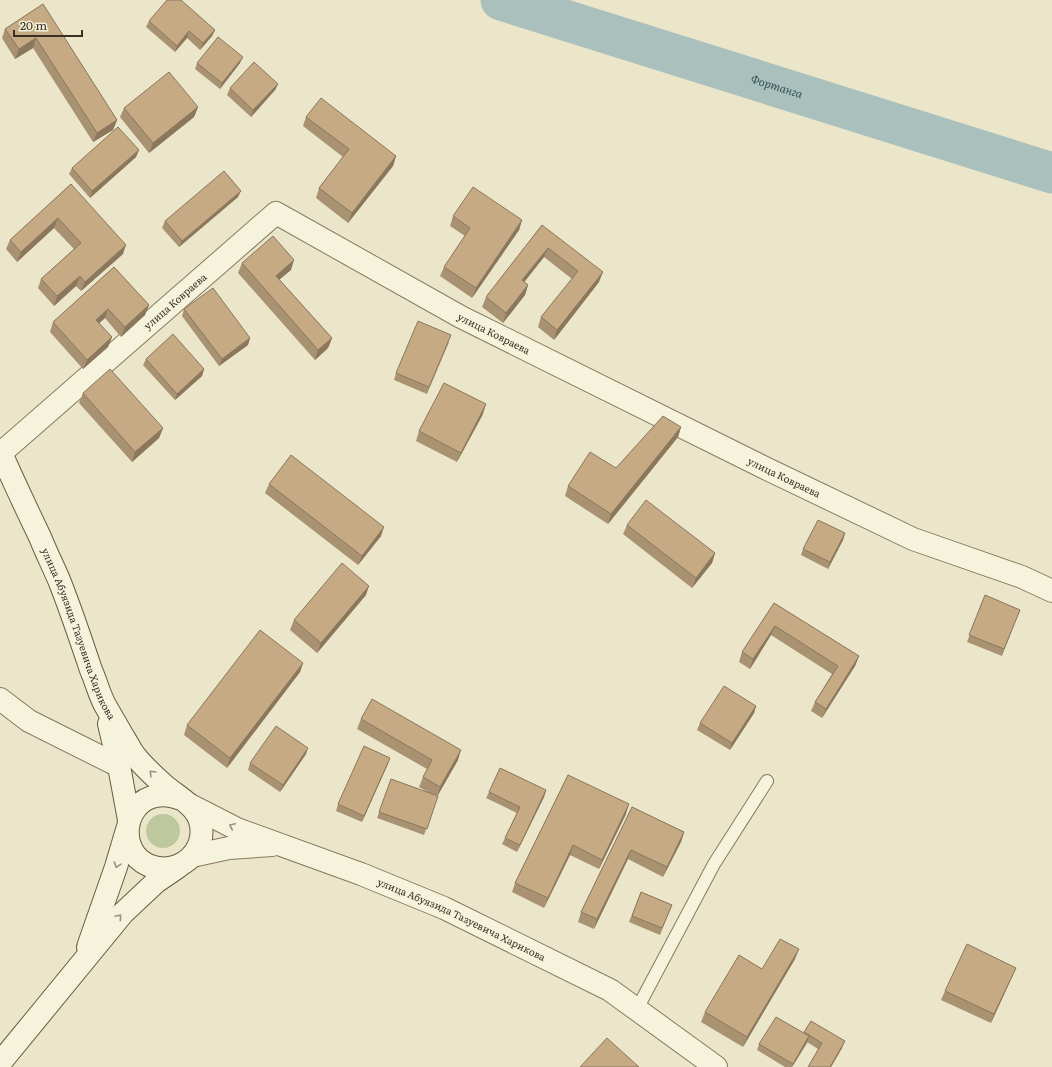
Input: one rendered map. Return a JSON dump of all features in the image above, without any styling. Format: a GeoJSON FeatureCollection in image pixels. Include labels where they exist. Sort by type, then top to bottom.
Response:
{"type":"FeatureCollection","features":[{"type":"Feature","properties":{"kind":"street","name":"улица Ковраева"},"geometry":{"type":"LineString","coordinates":[[1,452],[276,212],[461,317],[762,467],[913,539],[1022,577],[1052,591]]}},
{"type":"Feature","properties":{"kind":"street","name":"улица Абуязида Тазуевича Харикова"},"geometry":{"type":"LineString","coordinates":[[1,452],[59,580],[104,704],[136,756],[165,786],[186,802],[237,828],[361,874],[444,908],[610,990],[716,1067]]}},
{"type":"Feature","properties":{"kind":"street"},"geometry":{"type":"LineString","coordinates":[[0,699],[29,721],[118,766]]}},
{"type":"Feature","properties":{"kind":"street"},"geometry":{"type":"LineString","coordinates":[[104,704],[118,766],[128,824],[128,839],[131,849],[138,858],[147,865],[169,869],[186,861],[229,848],[281,845]]}},
{"type":"Feature","properties":{"kind":"street"},"geometry":{"type":"LineString","coordinates":[[0,1063],[123,913],[156,882],[186,861],[199,844],[201,830],[200,821],[196,813],[186,802],[169,795],[156,796],[144,800],[135,809],[128,824],[116,867],[91,936],[85,958]]}},
{"type":"Feature","properties":{"kind":"lane"},"geometry":{"type":"LineString","coordinates":[[637,1009],[714,864],[767,781]]}},
{"type":"Feature","properties":{"kind":"green space"},"geometry":{"type":"Polygon","coordinates":[[[160,814],[166,814],[170,815],[177,821],[180,831],[179,838],[173,845],[166,848],[160,848],[156,847],[149,841],[146,834],[146,828],[147,824],[153,817],[160,814]]]}},
{"type":"Feature","properties":{"kind":"building"},"geometry":{"type":"Polygon","coordinates":[[[167,0],[181,0],[215,30],[203,43],[189,31],[177,46],[149,21],[167,0]]]}},
{"type":"Feature","properties":{"kind":"building"},"geometry":{"type":"Polygon","coordinates":[[[43,4],[117,120],[97,133],[36,38],[19,49],[5,29],[43,4]]]}},
{"type":"Feature","properties":{"kind":"building"},"geometry":{"type":"Polygon","coordinates":[[[218,37],[243,57],[222,83],[197,63],[218,37]]]}},
{"type":"Feature","properties":{"kind":"building"},"geometry":{"type":"Polygon","coordinates":[[[254,62],[278,84],[253,110],[230,88],[254,62]]]}},
{"type":"Feature","properties":{"kind":"building"},"geometry":{"type":"Polygon","coordinates":[[[169,72],[198,107],[153,143],[124,108],[169,72]]]}},
{"type":"Feature","properties":{"kind":"building"},"geometry":{"type":"Polygon","coordinates":[[[321,98],[396,156],[352,213],[319,188],[349,149],[306,117],[321,98]]]}},
{"type":"Feature","properties":{"kind":"building"},"geometry":{"type":"Polygon","coordinates":[[[118,127],[139,150],[92,191],[72,168],[118,127]]]}},
{"type":"Feature","properties":{"kind":"building"},"geometry":{"type":"Polygon","coordinates":[[[224,171],[241,191],[182,241],[165,221],[224,171]]]}},
{"type":"Feature","properties":{"kind":"building"},"geometry":{"type":"Polygon","coordinates":[[[71,184],[126,245],[85,282],[80,276],[57,296],[41,279],[81,243],[58,218],[21,252],[10,240],[71,184]]]}},
{"type":"Feature","properties":{"kind":"building"},"geometry":{"type":"Polygon","coordinates":[[[473,187],[522,220],[476,288],[444,267],[470,228],[453,216],[473,187]]]}},
{"type":"Feature","properties":{"kind":"building"},"geometry":{"type":"Polygon","coordinates":[[[542,225],[603,272],[557,330],[541,317],[578,271],[548,248],[522,280],[528,285],[506,313],[486,297],[542,225]]]}},
{"type":"Feature","properties":{"kind":"building"},"geometry":{"type":"Polygon","coordinates":[[[273,236],[294,260],[276,276],[332,338],[318,350],[242,263],[273,236]]]}},
{"type":"Feature","properties":{"kind":"building"},"geometry":{"type":"Polygon","coordinates":[[[114,267],[149,305],[125,327],[108,309],[96,320],[112,337],[87,360],[53,322],[114,267]]]}},
{"type":"Feature","properties":{"kind":"building"},"geometry":{"type":"Polygon","coordinates":[[[213,288],[250,338],[222,359],[184,309],[213,288]]]}},
{"type":"Feature","properties":{"kind":"building"},"geometry":{"type":"Polygon","coordinates":[[[418,321],[451,335],[429,387],[396,373],[418,321]]]}},
{"type":"Feature","properties":{"kind":"building"},"geometry":{"type":"Polygon","coordinates":[[[173,334],[204,369],[177,394],[146,359],[173,334]]]}},
{"type":"Feature","properties":{"kind":"building"},"geometry":{"type":"Polygon","coordinates":[[[110,369],[163,428],[135,452],[83,393],[110,369]]]}},
{"type":"Feature","properties":{"kind":"building"},"geometry":{"type":"Polygon","coordinates":[[[444,383],[486,404],[461,453],[419,431],[444,383]]]}},
{"type":"Feature","properties":{"kind":"building"},"geometry":{"type":"Polygon","coordinates":[[[663,416],[681,427],[611,514],[568,486],[590,452],[616,468],[663,416]]]}},
{"type":"Feature","properties":{"kind":"building"},"geometry":{"type":"Polygon","coordinates":[[[291,455],[384,527],[362,556],[269,484],[291,455]]]}},
{"type":"Feature","properties":{"kind":"building"},"geometry":{"type":"Polygon","coordinates":[[[646,500],[715,553],[696,578],[627,525],[646,500]]]}},
{"type":"Feature","properties":{"kind":"building"},"geometry":{"type":"Polygon","coordinates":[[[818,520],[845,533],[830,562],[803,549],[818,520]]]}},
{"type":"Feature","properties":{"kind":"building"},"geometry":{"type":"Polygon","coordinates":[[[342,563],[369,586],[321,643],[294,620],[342,563]]]}},
{"type":"Feature","properties":{"kind":"building"},"geometry":{"type":"Polygon","coordinates":[[[985,595],[1020,610],[1004,649],[969,635],[985,595]]]}},
{"type":"Feature","properties":{"kind":"building"},"geometry":{"type":"Polygon","coordinates":[[[774,603],[859,656],[826,709],[815,702],[838,666],[775,626],[753,659],[742,652],[774,603]]]}},
{"type":"Feature","properties":{"kind":"building"},"geometry":{"type":"Polygon","coordinates":[[[260,630],[303,663],[230,758],[187,725],[260,630]]]}},
{"type":"Feature","properties":{"kind":"building"},"geometry":{"type":"Polygon","coordinates":[[[724,686],[756,706],[732,743],[700,723],[724,686]]]}},
{"type":"Feature","properties":{"kind":"building"},"geometry":{"type":"Polygon","coordinates":[[[372,699],[461,750],[440,787],[423,777],[432,760],[361,719],[372,699]]]}},
{"type":"Feature","properties":{"kind":"building"},"geometry":{"type":"Polygon","coordinates":[[[276,726],[308,748],[283,785],[250,763],[276,726]]]}},
{"type":"Feature","properties":{"kind":"building"},"geometry":{"type":"Polygon","coordinates":[[[364,746],[390,758],[364,816],[338,804],[364,746]]]}},
{"type":"Feature","properties":{"kind":"building"},"geometry":{"type":"Polygon","coordinates":[[[500,768],[546,790],[520,845],[505,838],[520,807],[489,792],[500,768]]]}},
{"type":"Feature","properties":{"kind":"building"},"geometry":{"type":"Polygon","coordinates":[[[568,775],[629,804],[602,860],[573,845],[548,898],[515,883],[568,775]]]}},
{"type":"Feature","properties":{"kind":"building"},"geometry":{"type":"Polygon","coordinates":[[[391,779],[438,796],[427,829],[379,812],[391,779]]]}},
{"type":"Feature","properties":{"kind":"building"},"geometry":{"type":"Polygon","coordinates":[[[632,807],[684,832],[667,867],[631,850],[597,919],[581,912],[632,807]]]}},
{"type":"Feature","properties":{"kind":"building"},"geometry":{"type":"Polygon","coordinates":[[[641,892],[672,905],[662,928],[632,916],[641,892]]]}},
{"type":"Feature","properties":{"kind":"building"},"geometry":{"type":"Polygon","coordinates":[[[780,939],[799,949],[747,1037],[705,1012],[739,955],[762,969],[780,939]]]}},
{"type":"Feature","properties":{"kind":"building"},"geometry":{"type":"Polygon","coordinates":[[[967,944],[1016,968],[994,1014],[945,991],[967,944]]]}},
{"type":"Feature","properties":{"kind":"building"},"geometry":{"type":"Polygon","coordinates":[[[776,1017],[809,1036],[793,1064],[759,1044],[776,1017]]]}},
{"type":"Feature","properties":{"kind":"building"},"geometry":{"type":"Polygon","coordinates":[[[811,1021],[845,1041],[830,1067],[808,1067],[822,1043],[804,1032],[811,1021]]]}},
{"type":"Feature","properties":{"kind":"building"},"geometry":{"type":"Polygon","coordinates":[[[607,1038],[639,1067],[580,1067],[607,1038]]]}},
{"type":"Feature","properties":{"kind":"waterway","name":"Фортанга"},"geometry":{"type":"LineString","coordinates":[[501,0],[1052,173]]}}]}
